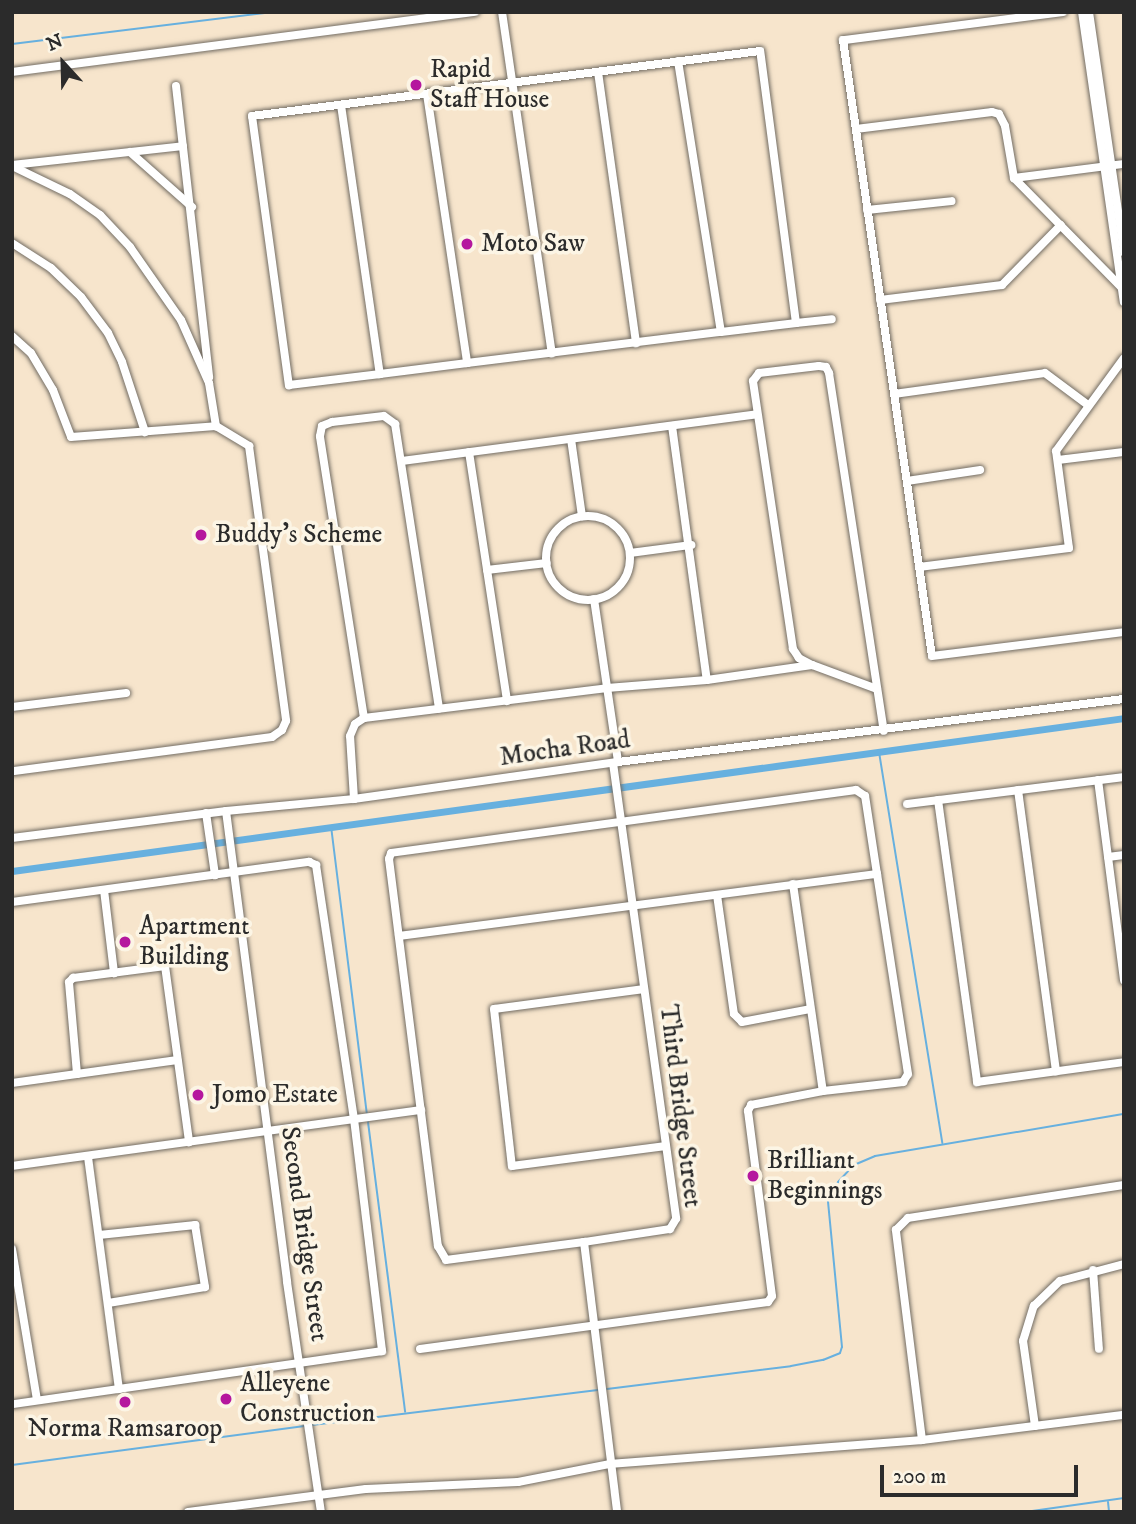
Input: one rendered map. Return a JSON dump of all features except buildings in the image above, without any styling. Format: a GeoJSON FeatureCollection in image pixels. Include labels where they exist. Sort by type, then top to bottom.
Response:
{"type":"FeatureCollection","features":[{"type":"Feature","properties":{"kind":"street"},"geometry":{"type":"LineString","coordinates":[[12,69],[435,12]]}},
{"type":"Feature","properties":{"kind":"street"},"geometry":{"type":"LineString","coordinates":[[12,69],[475,12]]}},
{"type":"Feature","properties":{"kind":"street"},"geometry":{"type":"LineString","coordinates":[[502,12],[552,353]]}},
{"type":"Feature","properties":{"kind":"street"},"geometry":{"type":"LineString","coordinates":[[1063,12],[843,40],[932,656],[1124,632]]}},
{"type":"Feature","properties":{"kind":"street"},"geometry":{"type":"LineString","coordinates":[[1082,12],[1124,251]]}},
{"type":"Feature","properties":{"kind":"street"},"geometry":{"type":"LineString","coordinates":[[1089,12],[1124,302]]}},
{"type":"Feature","properties":{"kind":"street"},"geometry":{"type":"LineString","coordinates":[[796,323],[760,51],[252,116],[289,385],[832,319]]}},
{"type":"Feature","properties":{"kind":"street"},"geometry":{"type":"LineString","coordinates":[[678,61],[721,332]]}},
{"type":"Feature","properties":{"kind":"street"},"geometry":{"type":"LineString","coordinates":[[598,72],[636,342]]}},
{"type":"Feature","properties":{"kind":"street"},"geometry":{"type":"LineString","coordinates":[[176,86],[216,426]]}},
{"type":"Feature","properties":{"kind":"street"},"geometry":{"type":"LineString","coordinates":[[427,94],[467,363]]}},
{"type":"Feature","properties":{"kind":"street"},"geometry":{"type":"LineString","coordinates":[[341,104],[380,374]]}},
{"type":"Feature","properties":{"kind":"street"},"geometry":{"type":"LineString","coordinates":[[856,129],[992,112],[999,114],[1005,126],[1014,178],[1122,288]]}},
{"type":"Feature","properties":{"kind":"street"},"geometry":{"type":"LineString","coordinates":[[12,166],[183,146]]}},
{"type":"Feature","properties":{"kind":"street"},"geometry":{"type":"LineString","coordinates":[[130,152],[192,207]]}},
{"type":"Feature","properties":{"kind":"street"},"geometry":{"type":"LineString","coordinates":[[1014,178],[1124,164]]}},
{"type":"Feature","properties":{"kind":"street"},"geometry":{"type":"LineString","coordinates":[[12,166],[80,201],[100,215],[130,247],[181,320],[209,383]]}},
{"type":"Feature","properties":{"kind":"street"},"geometry":{"type":"LineString","coordinates":[[867,210],[952,201]]}},
{"type":"Feature","properties":{"kind":"street"},"geometry":{"type":"LineString","coordinates":[[880,300],[1002,285],[1061,225]]}},
{"type":"Feature","properties":{"kind":"street"},"geometry":{"type":"LineString","coordinates":[[12,243],[51,268],[81,297],[108,333],[122,362],[145,432]]}},
{"type":"Feature","properties":{"kind":"street"},"geometry":{"type":"LineString","coordinates":[[12,335],[31,353],[54,390],[71,438],[216,426],[249,446],[285,726],[272,737],[12,771]]}},
{"type":"Feature","properties":{"kind":"street"},"geometry":{"type":"LineString","coordinates":[[919,567],[1069,548],[1056,451],[1088,405],[1119,370],[1124,358]]}},
{"type":"Feature","properties":{"kind":"street"},"geometry":{"type":"LineString","coordinates":[[877,690],[799,658],[791,642],[757,414],[753,381],[755,375],[819,366],[828,370],[884,731]]}},
{"type":"Feature","properties":{"kind":"street"},"geometry":{"type":"LineString","coordinates":[[894,394],[1045,373],[1088,405]]}},
{"type":"Feature","properties":{"kind":"street"},"geometry":{"type":"LineString","coordinates":[[402,461],[757,414]]}},
{"type":"Feature","properties":{"kind":"street"},"geometry":{"type":"LineString","coordinates":[[363,718],[320,430],[326,423],[388,417],[396,424],[439,709]]}},
{"type":"Feature","properties":{"kind":"street"},"geometry":{"type":"LineString","coordinates":[[673,426],[707,680]]}},
{"type":"Feature","properties":{"kind":"street"},"geometry":{"type":"LineString","coordinates":[[571,439],[582,516]]}},
{"type":"Feature","properties":{"kind":"street"},"geometry":{"type":"LineString","coordinates":[[469,452],[507,701]]}},
{"type":"Feature","properties":{"kind":"street"},"geometry":{"type":"LineString","coordinates":[[1058,460],[1124,452]]}},
{"type":"Feature","properties":{"kind":"street"},"geometry":{"type":"LineString","coordinates":[[907,481],[980,470]]}},
{"type":"Feature","properties":{"kind":"street"},"geometry":{"type":"LineString","coordinates":[[582,516],[596,516],[614,524],[626,540],[630,553],[628,572],[621,583],[612,592],[594,599],[581,599],[563,591],[550,576],[547,563],[548,544],[555,533],[570,520],[582,516]]}},
{"type":"Feature","properties":{"kind":"street"},"geometry":{"type":"LineString","coordinates":[[630,553],[691,545]]}},
{"type":"Feature","properties":{"kind":"street"},"geometry":{"type":"LineString","coordinates":[[487,570],[547,563]]}},
{"type":"Feature","properties":{"kind":"street","name":"Third Bridge Street"},"geometry":{"type":"LineString","coordinates":[[591,1241],[670,1229],[676,1219],[594,599]]}},
{"type":"Feature","properties":{"kind":"street"},"geometry":{"type":"LineString","coordinates":[[354,799],[349,736],[355,724],[363,718],[607,688],[707,680],[812,665]]}},
{"type":"Feature","properties":{"kind":"street"},"geometry":{"type":"LineString","coordinates":[[12,707],[125,693]]}},
{"type":"Feature","properties":{"kind":"street","name":"Mocha Road"},"geometry":{"type":"LineString","coordinates":[[12,838],[226,811],[354,799],[616,762],[884,731],[1124,699]]}},
{"type":"Feature","properties":{"kind":"street"},"geometry":{"type":"LineString","coordinates":[[907,804],[1124,777]]}},
{"type":"Feature","properties":{"kind":"street"},"geometry":{"type":"LineString","coordinates":[[1098,780],[1121,938],[1124,980]]}},
{"type":"Feature","properties":{"kind":"street"},"geometry":{"type":"LineString","coordinates":[[420,1349],[595,1327],[768,1302],[772,1296],[748,1111],[751,1105],[823,1091],[903,1082],[908,1074],[865,796],[856,790],[391,853],[389,859],[438,1245],[446,1260],[591,1241],[595,1327],[617,1512]]}},
{"type":"Feature","properties":{"kind":"street"},"geometry":{"type":"LineString","coordinates":[[1018,790],[1056,1071]]}},
{"type":"Feature","properties":{"kind":"street"},"geometry":{"type":"LineString","coordinates":[[938,800],[976,1082],[1124,1062]]}},
{"type":"Feature","properties":{"kind":"street","name":"Second Bridge Street"},"geometry":{"type":"LineString","coordinates":[[226,811],[270,1132],[287,1282],[321,1512]]}},
{"type":"Feature","properties":{"kind":"street"},"geometry":{"type":"LineString","coordinates":[[206,814],[215,875]]}},
{"type":"Feature","properties":{"kind":"street"},"geometry":{"type":"LineString","coordinates":[[1108,857],[1124,855]]}},
{"type":"Feature","properties":{"kind":"street"},"geometry":{"type":"LineString","coordinates":[[12,902],[309,862],[316,864],[358,1119],[382,1351],[12,1404]]}},
{"type":"Feature","properties":{"kind":"street"},"geometry":{"type":"LineString","coordinates":[[399,936],[877,874]]}},
{"type":"Feature","properties":{"kind":"street"},"geometry":{"type":"LineString","coordinates":[[793,884],[823,1091]]}},
{"type":"Feature","properties":{"kind":"street"},"geometry":{"type":"LineString","coordinates":[[104,890],[114,973]]}},
{"type":"Feature","properties":{"kind":"street"},"geometry":{"type":"LineString","coordinates":[[717,895],[734,1014],[742,1022],[810,1009]]}},
{"type":"Feature","properties":{"kind":"street"},"geometry":{"type":"LineString","coordinates":[[77,1074],[69,982],[73,978],[164,966],[189,1142]]}},
{"type":"Feature","properties":{"kind":"street"},"geometry":{"type":"LineString","coordinates":[[644,989],[494,1009],[512,1166],[666,1146]]}},
{"type":"Feature","properties":{"kind":"street"},"geometry":{"type":"LineString","coordinates":[[12,1083],[177,1060]]}},
{"type":"Feature","properties":{"kind":"street"},"geometry":{"type":"LineString","coordinates":[[12,1166],[421,1110]]}},
{"type":"Feature","properties":{"kind":"street"},"geometry":{"type":"LineString","coordinates":[[88,1157],[119,1389]]}},
{"type":"Feature","properties":{"kind":"street"},"geometry":{"type":"LineString","coordinates":[[922,1440],[896,1230],[908,1218],[1124,1185]]}},
{"type":"Feature","properties":{"kind":"street"},"geometry":{"type":"LineString","coordinates":[[99,1235],[195,1225],[205,1287],[108,1303]]}},
{"type":"Feature","properties":{"kind":"street"},"geometry":{"type":"LineString","coordinates":[[12,1249],[37,1400]]}},
{"type":"Feature","properties":{"kind":"street"},"geometry":{"type":"LineString","coordinates":[[1035,1426],[1023,1341],[1034,1306],[1060,1280],[1124,1264]]}},
{"type":"Feature","properties":{"kind":"street"},"geometry":{"type":"LineString","coordinates":[[1093,1270],[1099,1349]]}},
{"type":"Feature","properties":{"kind":"street"},"geometry":{"type":"LineString","coordinates":[[12,1315],[24,1313]]}},
{"type":"Feature","properties":{"kind":"street"},"geometry":{"type":"LineString","coordinates":[[188,1512],[366,1489],[518,1482],[610,1464],[922,1440],[1124,1415]]}},
{"type":"Feature","properties":{"kind":"waterway"},"geometry":{"type":"LineString","coordinates":[[12,44],[271,12]]}},
{"type":"Feature","properties":{"kind":"waterway"},"geometry":{"type":"LineString","coordinates":[[12,871],[1124,718]]}},
{"type":"Feature","properties":{"kind":"waterway"},"geometry":{"type":"LineString","coordinates":[[879,752],[942,1143]]}},
{"type":"Feature","properties":{"kind":"waterway"},"geometry":{"type":"LineString","coordinates":[[331,826],[367,1113]]}},
{"type":"Feature","properties":{"kind":"waterway"},"geometry":{"type":"LineString","coordinates":[[607,1389],[791,1366],[823,1360],[840,1353],[842,1347],[828,1201],[838,1182],[854,1165],[875,1156],[1124,1114]]}},
{"type":"Feature","properties":{"kind":"waterway"},"geometry":{"type":"LineString","coordinates":[[368,1122],[405,1412]]}},
{"type":"Feature","properties":{"kind":"waterway"},"geometry":{"type":"LineString","coordinates":[[312,1425],[598,1390]]}},
{"type":"Feature","properties":{"kind":"waterway"},"geometry":{"type":"LineString","coordinates":[[12,1465],[306,1426]]}},
{"type":"Feature","properties":{"kind":"waterway"},"geometry":{"type":"LineString","coordinates":[[1025,1512],[1124,1498]]}},
{"type":"Feature","properties":{"kind":"waterway"},"geometry":{"type":"LineString","coordinates":[[1108,1502],[1109,1512]]}},
{"type":"Feature","properties":{"kind":"place","name":"Rapid Staff House"},"geometry":{"type":"Point","coordinates":[416,85]}},
{"type":"Feature","properties":{"kind":"place","name":"Moto Saw"},"geometry":{"type":"Point","coordinates":[467,244]}},
{"type":"Feature","properties":{"kind":"place","name":"Buddy’s Scheme"},"geometry":{"type":"Point","coordinates":[201,535]}},
{"type":"Feature","properties":{"kind":"place","name":"Apartment Building"},"geometry":{"type":"Point","coordinates":[125,942]}},
{"type":"Feature","properties":{"kind":"place","name":"Jomo Estate"},"geometry":{"type":"Point","coordinates":[198,1095]}},
{"type":"Feature","properties":{"kind":"place","name":"Brilliant Beginnings"},"geometry":{"type":"Point","coordinates":[753,1176]}},
{"type":"Feature","properties":{"kind":"place","name":"Alleyene Construction"},"geometry":{"type":"Point","coordinates":[226,1399]}},
{"type":"Feature","properties":{"kind":"place","name":"Norma Ramsaroop"},"geometry":{"type":"Point","coordinates":[125,1402]}}]}
